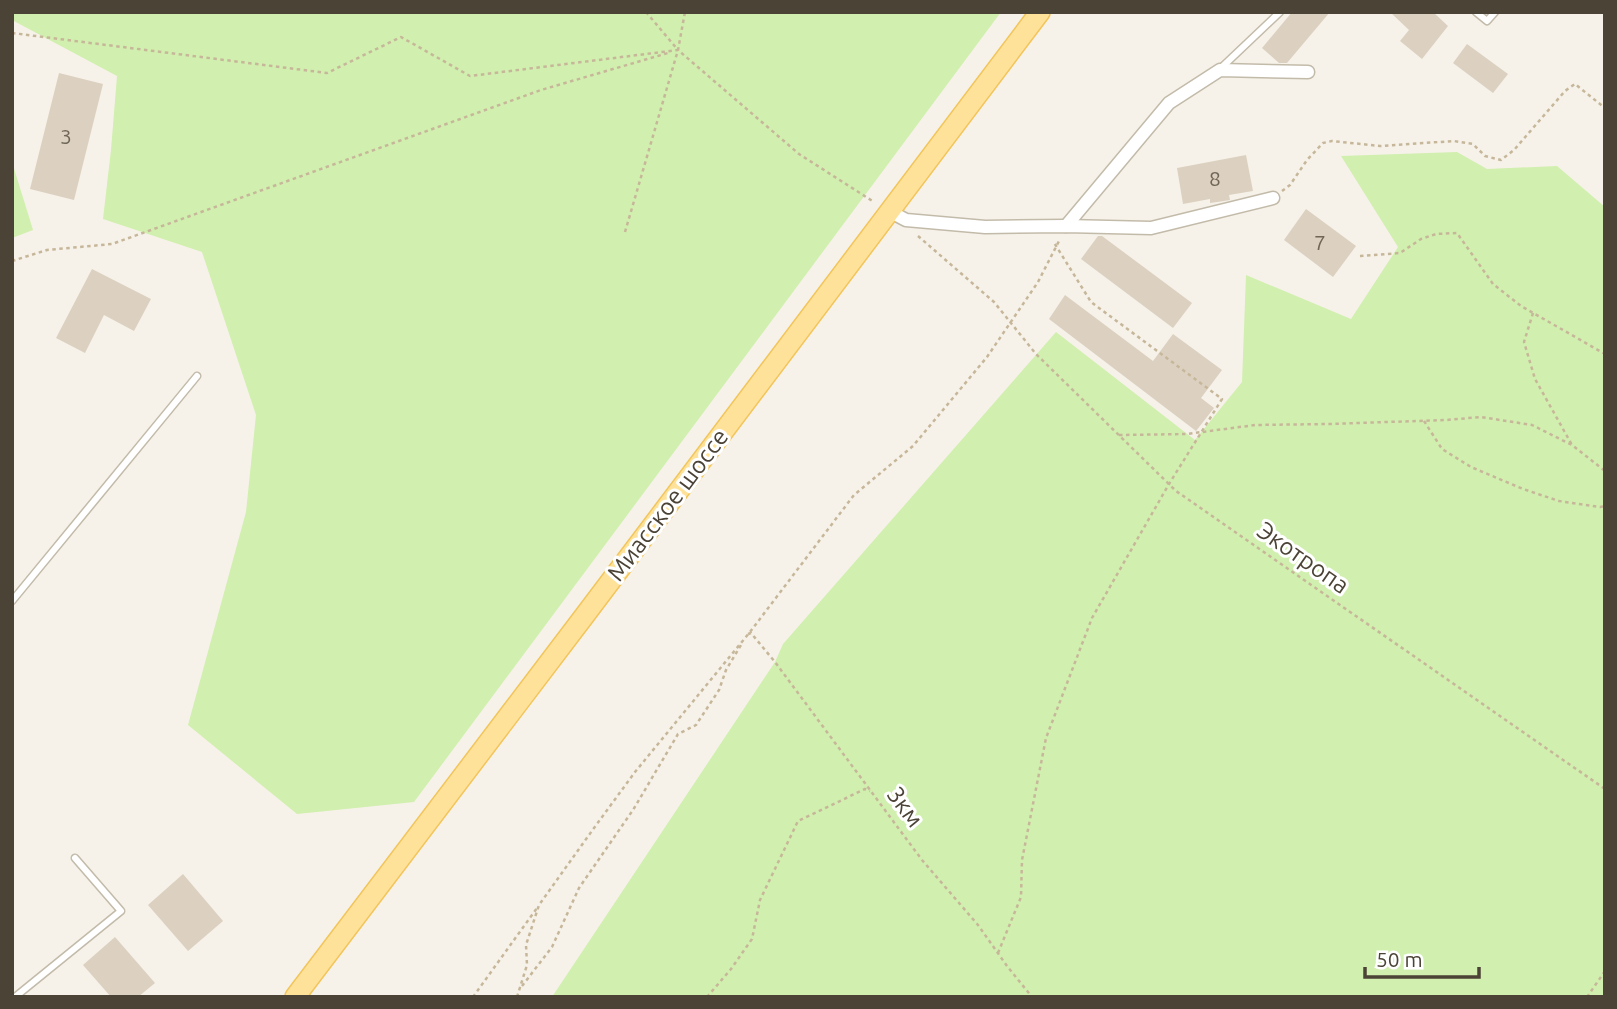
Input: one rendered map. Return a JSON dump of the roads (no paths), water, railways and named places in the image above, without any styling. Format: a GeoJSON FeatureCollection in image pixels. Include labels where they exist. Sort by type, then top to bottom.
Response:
{"type":"FeatureCollection","features":[{"type":"Feature","properties":{"kind":"main road","name":"Миасское шоссе"},"geometry":{"type":"LineString","coordinates":[[295,997],[593,605],[898,215],[1040,12]]}},
{"type":"Feature","properties":{"kind":"street"},"geometry":{"type":"LineString","coordinates":[[1066,226],[1169,103],[1220,70],[1308,72]]}},
{"type":"Feature","properties":{"kind":"street"},"geometry":{"type":"LineString","coordinates":[[898,215],[985,227],[1151,228],[1273,198]]}},
{"type":"Feature","properties":{"kind":"lane"},"geometry":{"type":"LineString","coordinates":[[1220,70],[1280,12]]}},
{"type":"Feature","properties":{"kind":"lane"},"geometry":{"type":"LineString","coordinates":[[1476,12],[1487,21],[1495,12]]}},
{"type":"Feature","properties":{"kind":"lane"},"geometry":{"type":"LineString","coordinates":[[12,601],[197,376]]}},
{"type":"Feature","properties":{"kind":"lane"},"geometry":{"type":"LineString","coordinates":[[15,997],[121,911],[75,858]]}}]}
